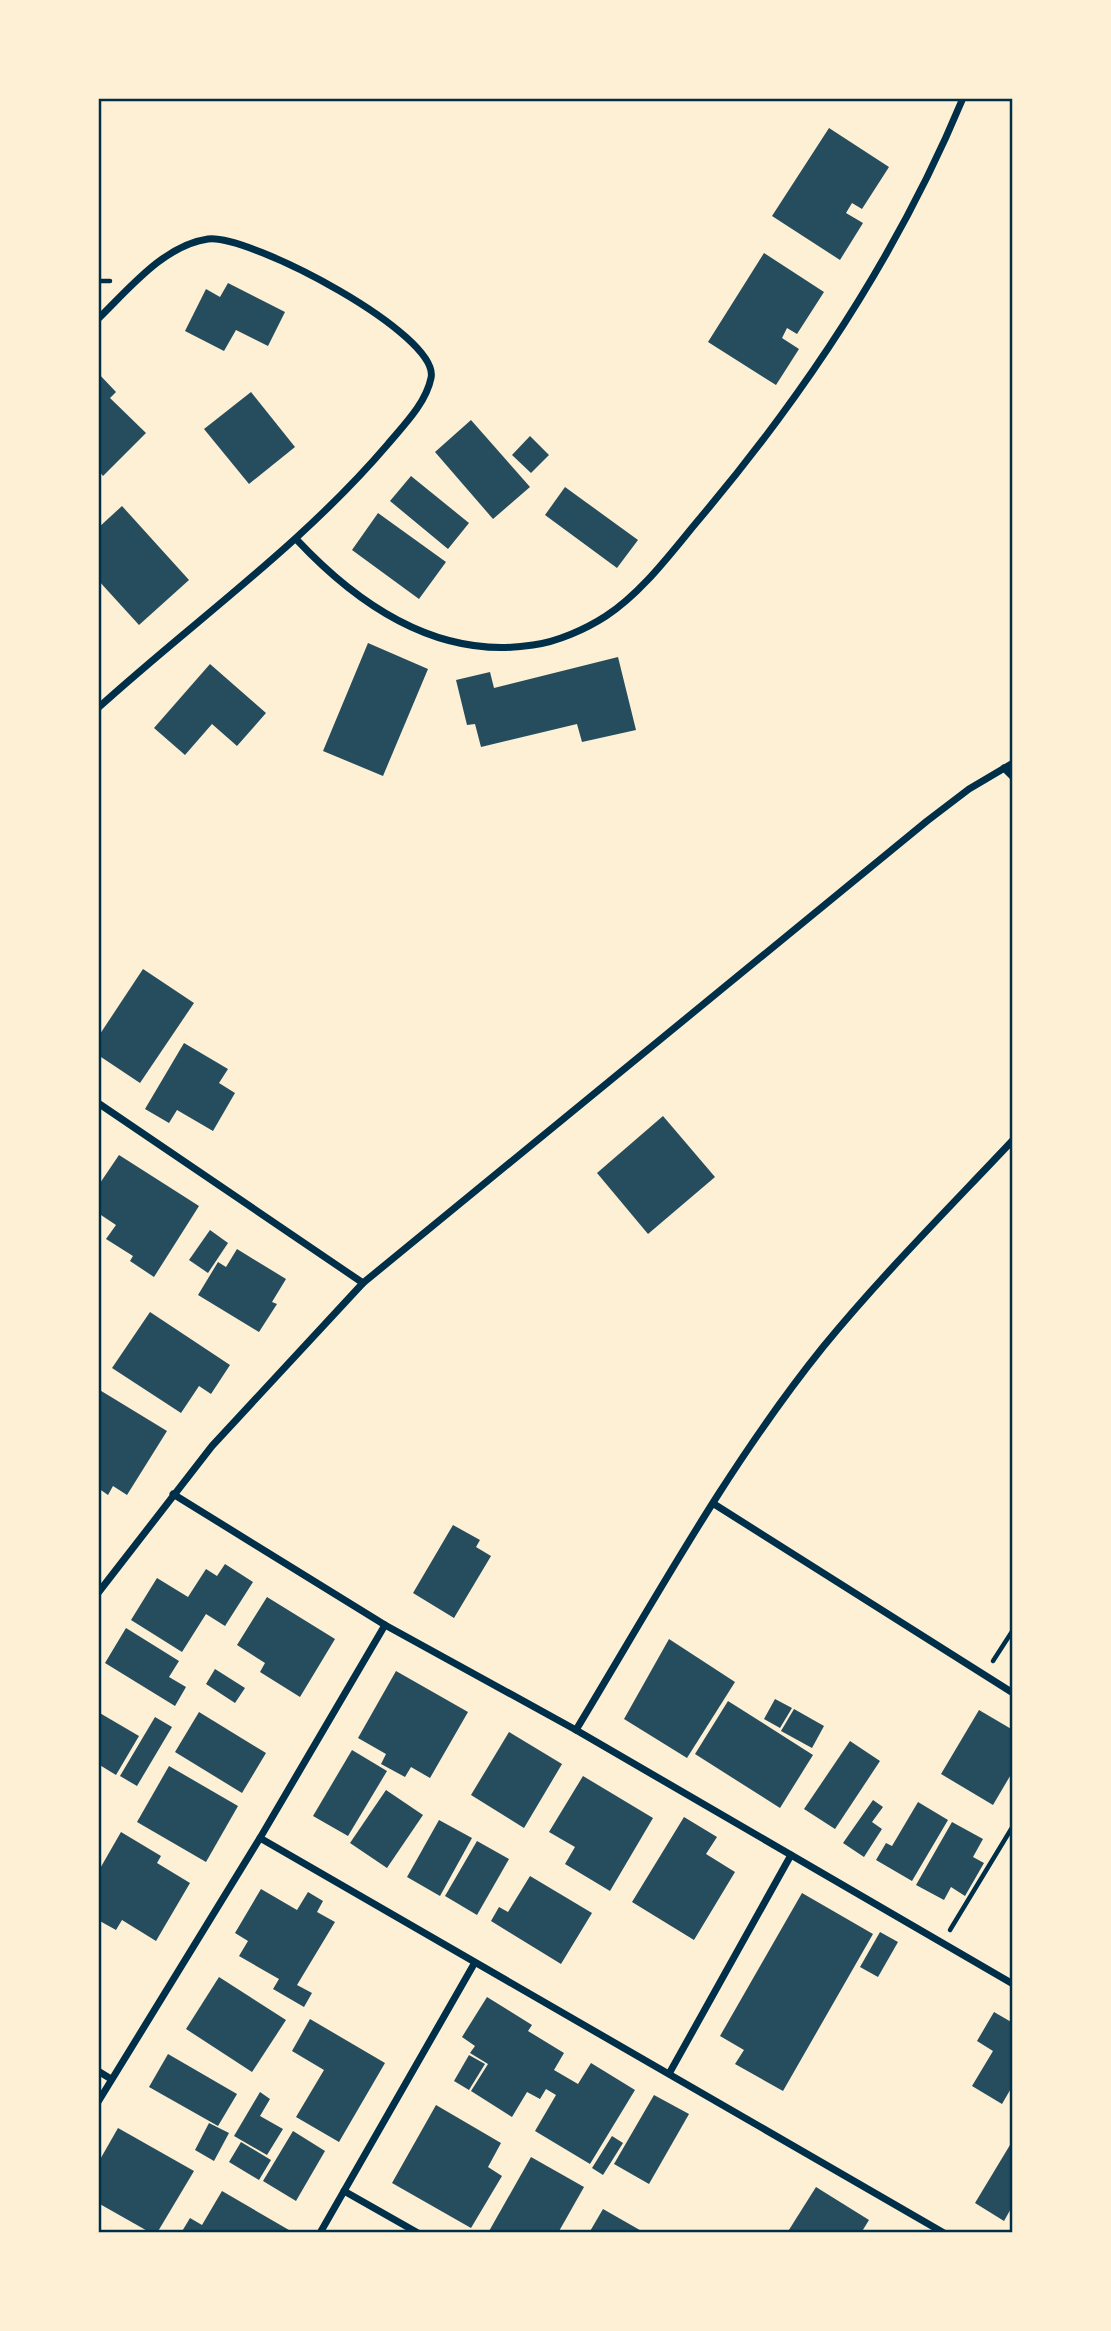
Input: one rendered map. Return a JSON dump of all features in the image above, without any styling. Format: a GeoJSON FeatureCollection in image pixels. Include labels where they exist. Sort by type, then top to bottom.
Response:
{"type":"FeatureCollection","features":[{"type":"Feature","properties":{"kind":"street"},"geometry":{"type":"LineString","coordinates":[[297,540],[348,591],[371,606],[426,632],[468,645],[534,645],[571,634],[607,616],[678,545],[735,477],[809,380],[890,249],[930,174],[963,98]]}},
{"type":"Feature","properties":{"kind":"street"},"geometry":{"type":"LineString","coordinates":[[98,319],[161,261],[194,242],[227,239],[301,268],[345,295],[411,340],[429,359],[432,368],[425,394],[412,416],[362,474],[297,540],[98,708]]}},
{"type":"Feature","properties":{"kind":"street"},"geometry":{"type":"LineString","coordinates":[[98,1593],[212,1446],[363,1283],[927,821],[1013,763]]}},
{"type":"Feature","properties":{"kind":"street"},"geometry":{"type":"LineString","coordinates":[[1004,768],[1013,777]]}},
{"type":"Feature","properties":{"kind":"street"},"geometry":{"type":"LineString","coordinates":[[98,1103],[363,1283]]}},
{"type":"Feature","properties":{"kind":"street"},"geometry":{"type":"LineString","coordinates":[[576,1730],[714,1504],[824,1347],[1013,1140]]}},
{"type":"Feature","properties":{"kind":"street"},"geometry":{"type":"LineString","coordinates":[[173,1494],[385,1625],[576,1730],[1013,1984]]}},
{"type":"Feature","properties":{"kind":"street"},"geometry":{"type":"LineString","coordinates":[[714,1504],[1013,1693]]}},
{"type":"Feature","properties":{"kind":"street"},"geometry":{"type":"LineString","coordinates":[[98,2102],[260,1838],[385,1625]]}},
{"type":"Feature","properties":{"kind":"street"},"geometry":{"type":"LineString","coordinates":[[260,1838],[474,1964],[670,2072],[944,2233]]}},
{"type":"Feature","properties":{"kind":"street"},"geometry":{"type":"LineString","coordinates":[[670,2072],[791,1855]]}},
{"type":"Feature","properties":{"kind":"street"},"geometry":{"type":"LineString","coordinates":[[320,2233],[474,1964]]}},
{"type":"Feature","properties":{"kind":"street"},"geometry":{"type":"LineString","coordinates":[[98,2071],[111,2079]]}},
{"type":"Feature","properties":{"kind":"street"},"geometry":{"type":"LineString","coordinates":[[344,2191],[418,2233]]}},
{"type":"Feature","properties":{"kind":"path"},"geometry":{"type":"LineString","coordinates":[[984,1675],[1013,1630]]}},
{"type":"Feature","properties":{"kind":"path"},"geometry":{"type":"LineString","coordinates":[[943,1943],[1013,1826]]}},
{"type":"Feature","properties":{"kind":"building"},"geometry":{"type":"Polygon","coordinates":[[[829,128],[889,167],[862,209],[852,203],[846,213],[863,223],[840,260],[772,216],[829,128]]]}},
{"type":"Feature","properties":{"kind":"building"},"geometry":{"type":"Polygon","coordinates":[[[764,253],[824,292],[797,334],[787,328],[782,338],[799,349],[776,385],[708,342],[764,253]]]}},
{"type":"Feature","properties":{"kind":"building"},"geometry":{"type":"Polygon","coordinates":[[[228,283],[285,312],[268,346],[236,330],[224,351],[185,331],[206,289],[220,297],[228,283]]]}},
{"type":"Feature","properties":{"kind":"building"},"geometry":{"type":"Polygon","coordinates":[[[98,373],[116,392],[110,398],[146,433],[103,476],[98,470],[98,373]]]}},
{"type":"Feature","properties":{"kind":"building"},"geometry":{"type":"Polygon","coordinates":[[[251,392],[295,447],[249,484],[204,429],[251,392]]]}},
{"type":"Feature","properties":{"kind":"building"},"geometry":{"type":"Polygon","coordinates":[[[471,420],[530,487],[493,519],[435,452],[471,420]]]}},
{"type":"Feature","properties":{"kind":"building"},"geometry":{"type":"Polygon","coordinates":[[[530,436],[549,455],[531,473],[512,455],[530,436]]]}},
{"type":"Feature","properties":{"kind":"building"},"geometry":{"type":"Polygon","coordinates":[[[411,476],[469,523],[448,549],[390,501],[411,476]]]}},
{"type":"Feature","properties":{"kind":"building"},"geometry":{"type":"Polygon","coordinates":[[[565,487],[638,540],[617,568],[545,515],[565,487]]]}},
{"type":"Feature","properties":{"kind":"building"},"geometry":{"type":"Polygon","coordinates":[[[122,506],[189,580],[139,625],[98,580],[98,528],[122,506]]]}},
{"type":"Feature","properties":{"kind":"building"},"geometry":{"type":"Polygon","coordinates":[[[378,513],[446,562],[419,599],[352,550],[378,513]]]}},
{"type":"Feature","properties":{"kind":"building"},"geometry":{"type":"Polygon","coordinates":[[[368,643],[428,669],[383,776],[323,751],[368,643]]]}},
{"type":"Feature","properties":{"kind":"building"},"geometry":{"type":"Polygon","coordinates":[[[618,657],[636,730],[582,742],[577,724],[481,747],[475,724],[467,725],[456,680],[490,672],[494,688],[618,657]]]}},
{"type":"Feature","properties":{"kind":"building"},"geometry":{"type":"Polygon","coordinates":[[[210,664],[266,713],[237,746],[212,724],[185,755],[154,728],[210,664]]]}},
{"type":"Feature","properties":{"kind":"building"},"geometry":{"type":"Polygon","coordinates":[[[143,969],[194,1003],[140,1083],[98,1055],[98,1037],[143,969]]]}},
{"type":"Feature","properties":{"kind":"building"},"geometry":{"type":"Polygon","coordinates":[[[184,1043],[228,1069],[219,1083],[235,1093],[213,1131],[177,1110],[169,1123],[145,1109],[184,1043]]]}},
{"type":"Feature","properties":{"kind":"building"},"geometry":{"type":"Polygon","coordinates":[[[663,1116],[715,1177],[648,1234],[597,1173],[663,1116]]]}},
{"type":"Feature","properties":{"kind":"building"},"geometry":{"type":"Polygon","coordinates":[[[119,1155],[199,1206],[154,1277],[130,1261],[133,1256],[106,1239],[116,1225],[98,1213],[98,1186],[119,1155]]]}},
{"type":"Feature","properties":{"kind":"building"},"geometry":{"type":"Polygon","coordinates":[[[210,1230],[228,1243],[208,1273],[189,1260],[210,1230]]]}},
{"type":"Feature","properties":{"kind":"building"},"geometry":{"type":"Polygon","coordinates":[[[237,1249],[286,1279],[272,1302],[277,1304],[259,1332],[198,1295],[218,1262],[226,1267],[237,1249]]]}},
{"type":"Feature","properties":{"kind":"building"},"geometry":{"type":"Polygon","coordinates":[[[150,1312],[230,1365],[211,1394],[199,1386],[181,1413],[112,1368],[150,1312]]]}},
{"type":"Feature","properties":{"kind":"building"},"geometry":{"type":"Polygon","coordinates":[[[98,1389],[167,1431],[127,1495],[113,1486],[108,1495],[98,1488],[98,1389]]]}},
{"type":"Feature","properties":{"kind":"building"},"geometry":{"type":"Polygon","coordinates":[[[453,1525],[480,1540],[476,1547],[491,1556],[454,1618],[413,1593],[453,1525]]]}},
{"type":"Feature","properties":{"kind":"building"},"geometry":{"type":"Polygon","coordinates":[[[225,1564],[253,1582],[225,1626],[206,1614],[182,1652],[131,1620],[157,1578],[188,1597],[206,1569],[217,1576],[225,1564]]]}},
{"type":"Feature","properties":{"kind":"building"},"geometry":{"type":"Polygon","coordinates":[[[267,1597],[335,1639],[300,1697],[260,1672],[265,1663],[237,1645],[267,1597]]]}},
{"type":"Feature","properties":{"kind":"building"},"geometry":{"type":"Polygon","coordinates":[[[126,1628],[179,1661],[169,1677],[186,1687],[175,1706],[105,1663],[126,1628]]]}},
{"type":"Feature","properties":{"kind":"building"},"geometry":{"type":"Polygon","coordinates":[[[669,1639],[735,1682],[687,1758],[624,1719],[669,1639]]]}},
{"type":"Feature","properties":{"kind":"building"},"geometry":{"type":"Polygon","coordinates":[[[215,1669],[245,1688],[235,1703],[206,1684],[215,1669]]]}},
{"type":"Feature","properties":{"kind":"building"},"geometry":{"type":"Polygon","coordinates":[[[396,1671],[468,1712],[430,1778],[411,1767],[405,1777],[381,1764],[386,1754],[358,1738],[396,1671]]]}},
{"type":"Feature","properties":{"kind":"building"},"geometry":{"type":"Polygon","coordinates":[[[775,1699],[792,1708],[780,1728],[764,1719],[775,1699]]]}},
{"type":"Feature","properties":{"kind":"building"},"geometry":{"type":"Polygon","coordinates":[[[728,1701],[813,1755],[780,1808],[695,1754],[728,1701]]]}},
{"type":"Feature","properties":{"kind":"building"},"geometry":{"type":"Polygon","coordinates":[[[794,1709],[824,1726],[812,1748],[781,1731],[794,1709]]]}},
{"type":"Feature","properties":{"kind":"building"},"geometry":{"type":"Polygon","coordinates":[[[979,1710],[1013,1730],[1013,1771],[993,1805],[941,1774],[979,1710]]]}},
{"type":"Feature","properties":{"kind":"building"},"geometry":{"type":"Polygon","coordinates":[[[98,1712],[139,1736],[116,1775],[98,1764],[98,1712]]]}},
{"type":"Feature","properties":{"kind":"building"},"geometry":{"type":"Polygon","coordinates":[[[199,1712],[266,1753],[242,1793],[175,1752],[199,1712]]]}},
{"type":"Feature","properties":{"kind":"building"},"geometry":{"type":"Polygon","coordinates":[[[155,1717],[172,1727],[137,1786],[120,1776],[155,1717]]]}},
{"type":"Feature","properties":{"kind":"building"},"geometry":{"type":"Polygon","coordinates":[[[509,1732],[562,1764],[524,1828],[471,1795],[509,1732]]]}},
{"type":"Feature","properties":{"kind":"building"},"geometry":{"type":"Polygon","coordinates":[[[850,1741],[880,1761],[835,1829],[804,1809],[850,1741]]]}},
{"type":"Feature","properties":{"kind":"building"},"geometry":{"type":"Polygon","coordinates":[[[352,1750],[387,1771],[348,1836],[313,1816],[352,1750]]]}},
{"type":"Feature","properties":{"kind":"building"},"geometry":{"type":"Polygon","coordinates":[[[169,1766],[238,1806],[206,1862],[137,1822],[169,1766]]]}},
{"type":"Feature","properties":{"kind":"building"},"geometry":{"type":"Polygon","coordinates":[[[583,1776],[653,1818],[610,1891],[565,1864],[575,1847],[549,1832],[583,1776]]]}},
{"type":"Feature","properties":{"kind":"building"},"geometry":{"type":"Polygon","coordinates":[[[386,1790],[423,1815],[387,1868],[350,1843],[386,1790]]]}},
{"type":"Feature","properties":{"kind":"building"},"geometry":{"type":"Polygon","coordinates":[[[873,1800],[883,1807],[872,1822],[882,1829],[864,1857],[843,1843],[873,1800]]]}},
{"type":"Feature","properties":{"kind":"building"},"geometry":{"type":"Polygon","coordinates":[[[918,1802],[948,1820],[912,1881],[876,1860],[886,1843],[892,1846],[918,1802]]]}},
{"type":"Feature","properties":{"kind":"building"},"geometry":{"type":"Polygon","coordinates":[[[684,1817],[717,1837],[706,1854],[735,1872],[694,1940],[632,1902],[684,1817]]]}},
{"type":"Feature","properties":{"kind":"building"},"geometry":{"type":"Polygon","coordinates":[[[439,1820],[472,1838],[440,1896],[407,1877],[439,1820]]]}},
{"type":"Feature","properties":{"kind":"building"},"geometry":{"type":"Polygon","coordinates":[[[952,1822],[983,1839],[973,1857],[984,1863],[965,1896],[951,1887],[944,1900],[916,1885],[952,1822]]]}},
{"type":"Feature","properties":{"kind":"building"},"geometry":{"type":"Polygon","coordinates":[[[121,1832],[161,1856],[157,1863],[190,1883],[156,1941],[122,1920],[116,1930],[98,1920],[98,1872],[121,1832]]]}},
{"type":"Feature","properties":{"kind":"building"},"geometry":{"type":"Polygon","coordinates":[[[477,1841],[509,1859],[477,1915],[445,1896],[477,1841]]]}},
{"type":"Feature","properties":{"kind":"building"},"geometry":{"type":"Polygon","coordinates":[[[530,1876],[592,1913],[561,1964],[491,1921],[499,1907],[508,1912],[530,1876]]]}},
{"type":"Feature","properties":{"kind":"building"},"geometry":{"type":"Polygon","coordinates":[[[261,1889],[297,1910],[308,1892],[323,1901],[317,1912],[335,1922],[297,1985],[312,1993],[304,2007],[273,1989],[279,1979],[239,1956],[248,1941],[235,1933],[261,1889]]]}},
{"type":"Feature","properties":{"kind":"building"},"geometry":{"type":"Polygon","coordinates":[[[802,1893],[873,1934],[783,2091],[735,2064],[744,2050],[720,2036],[802,1893]]]}},
{"type":"Feature","properties":{"kind":"building"},"geometry":{"type":"Polygon","coordinates":[[[880,1932],[898,1942],[878,1977],[860,1967],[880,1932]]]}},
{"type":"Feature","properties":{"kind":"building"},"geometry":{"type":"Polygon","coordinates":[[[219,1977],[286,2020],[252,2072],[186,2029],[219,1977]]]}},
{"type":"Feature","properties":{"kind":"building"},"geometry":{"type":"Polygon","coordinates":[[[487,1997],[532,2025],[528,2031],[564,2053],[554,2070],[578,2084],[591,2063],[635,2090],[590,2164],[535,2131],[556,2095],[546,2089],[540,2099],[527,2092],[512,2117],[471,2091],[488,2064],[470,2053],[475,2046],[462,2037],[487,1997]]]}},
{"type":"Feature","properties":{"kind":"building"},"geometry":{"type":"Polygon","coordinates":[[[994,2012],[1013,2023],[1013,2085],[1002,2104],[972,2086],[993,2051],[977,2041],[994,2012]]]}},
{"type":"Feature","properties":{"kind":"building"},"geometry":{"type":"Polygon","coordinates":[[[310,2019],[385,2063],[339,2142],[296,2117],[324,2070],[292,2051],[310,2019]]]}},
{"type":"Feature","properties":{"kind":"building"},"geometry":{"type":"Polygon","coordinates":[[[168,2054],[237,2094],[218,2126],[149,2087],[168,2054]]]}},
{"type":"Feature","properties":{"kind":"building"},"geometry":{"type":"Polygon","coordinates":[[[469,2055],[485,2064],[469,2090],[454,2081],[469,2055]]]}},
{"type":"Feature","properties":{"kind":"building"},"geometry":{"type":"Polygon","coordinates":[[[260,2092],[270,2099],[260,2116],[283,2129],[267,2155],[234,2136],[260,2092]]]}},
{"type":"Feature","properties":{"kind":"building"},"geometry":{"type":"Polygon","coordinates":[[[654,2095],[689,2114],[649,2184],[614,2164],[654,2095]]]}},
{"type":"Feature","properties":{"kind":"building"},"geometry":{"type":"Polygon","coordinates":[[[436,2105],[501,2143],[488,2167],[502,2176],[471,2228],[392,2183],[436,2105]]]}},
{"type":"Feature","properties":{"kind":"building"},"geometry":{"type":"Polygon","coordinates":[[[209,2123],[229,2133],[214,2161],[195,2150],[209,2123]]]}},
{"type":"Feature","properties":{"kind":"building"},"geometry":{"type":"Polygon","coordinates":[[[118,2128],[194,2171],[157,2233],[151,2233],[98,2203],[98,2163],[118,2128]]]}},
{"type":"Feature","properties":{"kind":"building"},"geometry":{"type":"Polygon","coordinates":[[[293,2131],[325,2151],[296,2201],[263,2181],[293,2131]]]}},
{"type":"Feature","properties":{"kind":"building"},"geometry":{"type":"Polygon","coordinates":[[[612,2136],[623,2143],[603,2175],[592,2168],[612,2136]]]}},
{"type":"Feature","properties":{"kind":"building"},"geometry":{"type":"Polygon","coordinates":[[[1013,2140],[1013,2205],[1004,2221],[975,2203],[1013,2140]]]}},
{"type":"Feature","properties":{"kind":"building"},"geometry":{"type":"Polygon","coordinates":[[[241,2142],[271,2160],[259,2180],[229,2162],[241,2142]]]}},
{"type":"Feature","properties":{"kind":"building"},"geometry":{"type":"Polygon","coordinates":[[[531,2157],[584,2187],[558,2233],[488,2233],[531,2157]]]}},
{"type":"Feature","properties":{"kind":"building"},"geometry":{"type":"Polygon","coordinates":[[[816,2187],[869,2220],[861,2233],[787,2233],[816,2187]]]}},
{"type":"Feature","properties":{"kind":"building"},"geometry":{"type":"Polygon","coordinates":[[[222,2191],[289,2230],[287,2233],[181,2233],[190,2218],[202,2225],[222,2191]]]}},
{"type":"Feature","properties":{"kind":"building"},"geometry":{"type":"Polygon","coordinates":[[[603,2209],[645,2233],[589,2233],[603,2209]]]}}]}
